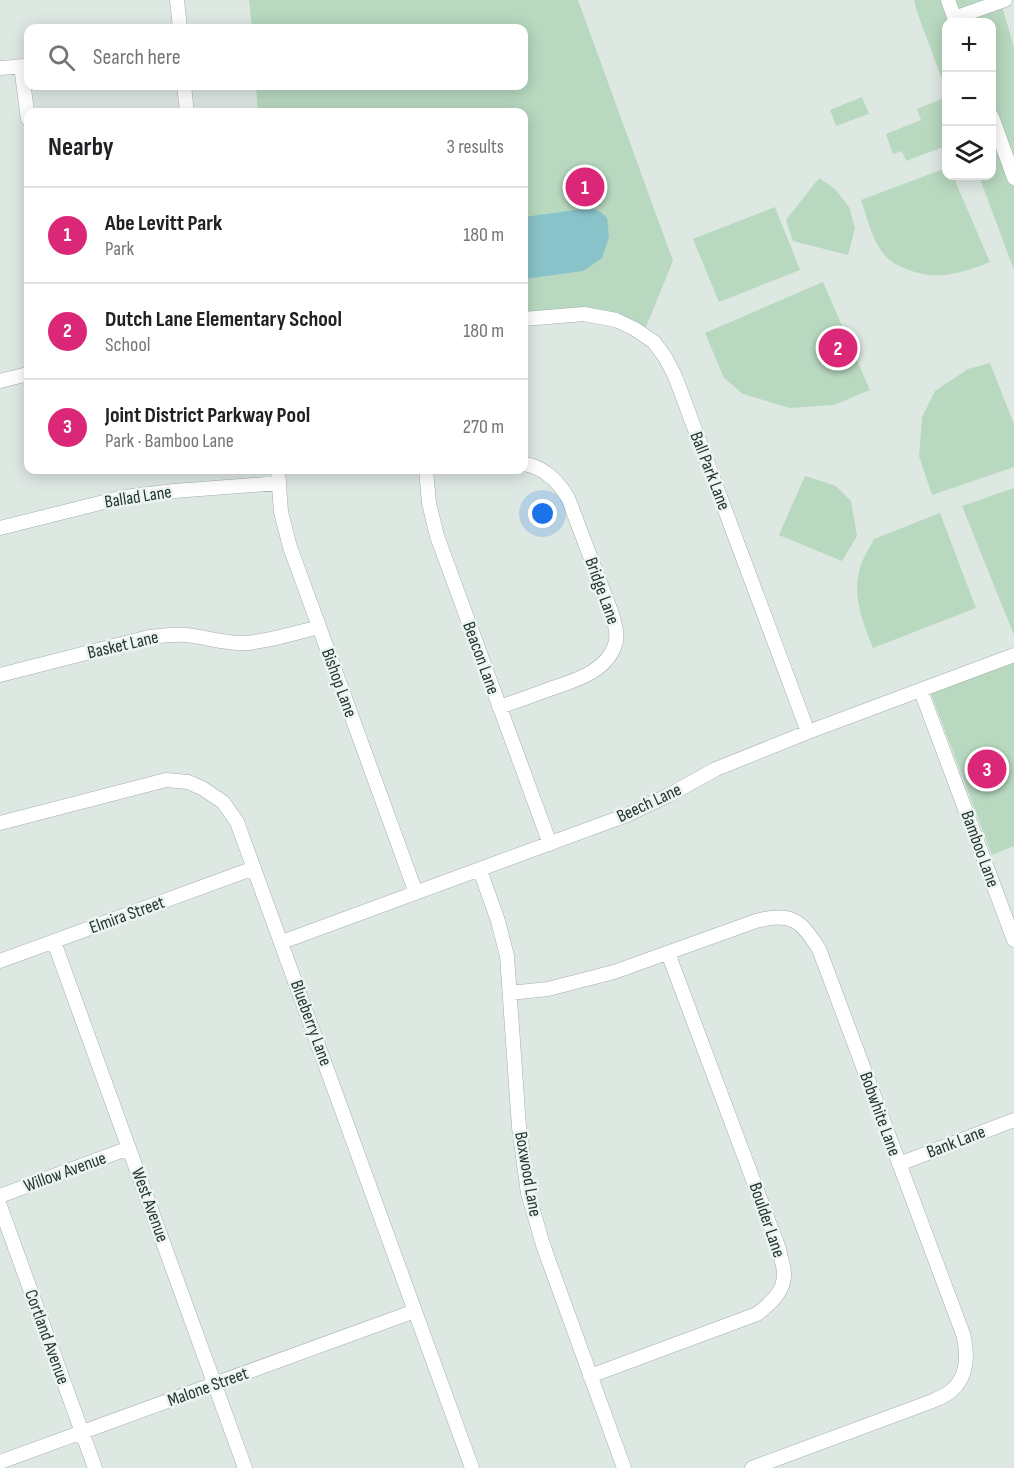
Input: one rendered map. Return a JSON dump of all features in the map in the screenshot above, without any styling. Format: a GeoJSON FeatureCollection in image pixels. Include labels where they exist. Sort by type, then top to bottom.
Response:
{"type":"FeatureCollection","features":[{"type":"Feature","properties":{"kind":"street"},"geometry":{"type":"LineString","coordinates":[[177,0],[180,24]]}},
{"type":"Feature","properties":{"kind":"street"},"geometry":{"type":"LineString","coordinates":[[948,0],[954,18]]}},
{"type":"Feature","properties":{"kind":"street"},"geometry":{"type":"LineString","coordinates":[[960,18],[1005,0]]}},
{"type":"Feature","properties":{"kind":"street"},"geometry":{"type":"LineString","coordinates":[[0,68],[24,66]]}},
{"type":"Feature","properties":{"kind":"street"},"geometry":{"type":"LineString","coordinates":[[26,90],[27,108]]}},
{"type":"Feature","properties":{"kind":"street"},"geometry":{"type":"LineString","coordinates":[[184,90],[186,108]]}},
{"type":"Feature","properties":{"kind":"street"},"geometry":{"type":"LineString","coordinates":[[995,126],[1014,177]]}},
{"type":"Feature","properties":{"kind":"street","name":"Ball Park Lane"},"geometry":{"type":"LineString","coordinates":[[528,319],[584,314],[616,320],[654,342],[665,357],[675,376],[808,732]]}},
{"type":"Feature","properties":{"kind":"street"},"geometry":{"type":"LineString","coordinates":[[0,381],[24,375]]}},
{"type":"Feature","properties":{"kind":"street","name":"Bridge Lane"},"geometry":{"type":"LineString","coordinates":[[499,707],[585,676],[601,666],[610,656],[616,641],[617,632],[612,614],[568,498],[562,487],[546,472],[528,464]]}},
{"type":"Feature","properties":{"kind":"street","name":"Beacon Lane"},"geometry":{"type":"LineString","coordinates":[[427,474],[429,503],[437,536],[550,844]]}},
{"type":"Feature","properties":{"kind":"street","name":"Ballad Lane"},"geometry":{"type":"LineString","coordinates":[[0,528],[124,497],[278,476]]}},
{"type":"Feature","properties":{"kind":"street","name":"Bishop Lane"},"geometry":{"type":"LineString","coordinates":[[278,476],[281,512],[290,548],[416,893]]}},
{"type":"Feature","properties":{"kind":"street","name":"Basket Lane"},"geometry":{"type":"LineString","coordinates":[[0,675],[149,637],[172,634],[245,643],[274,639],[319,627]]}},
{"type":"Feature","properties":{"kind":"street","name":"Beech Lane"},"geometry":{"type":"LineString","coordinates":[[282,942],[627,815],[717,769],[808,732],[1014,656]]}},
{"type":"Feature","properties":{"kind":"street","name":"Bamboo Lane"},"geometry":{"type":"LineString","coordinates":[[921,691],[1014,940]]}},
{"type":"Feature","properties":{"kind":"street","name":"Blueberry Lane"},"geometry":{"type":"LineString","coordinates":[[0,823],[166,780],[188,782],[223,802],[237,822],[282,942],[472,1468]]}},
{"type":"Feature","properties":{"kind":"street","name":"Elmira Street"},"geometry":{"type":"LineString","coordinates":[[0,961],[254,868]]}},
{"type":"Feature","properties":{"kind":"street","name":"Boxwood Lane"},"geometry":{"type":"LineString","coordinates":[[480,870],[498,921],[507,956],[519,1126],[528,1192],[543,1245],[624,1468]]}},
{"type":"Feature","properties":{"kind":"street","name":"Bobwhite Lane"},"geometry":{"type":"LineString","coordinates":[[510,993],[548,989],[614,972],[770,917],[789,918],[799,924],[807,930],[819,949],[963,1334],[966,1346],[965,1369],[963,1377],[949,1393],[930,1402],[752,1468]]}},
{"type":"Feature","properties":{"kind":"street","name":"West Avenue"},"geometry":{"type":"LineString","coordinates":[[54,942],[245,1468]]}},
{"type":"Feature","properties":{"kind":"street","name":"Boulder Lane"},"geometry":{"type":"LineString","coordinates":[[590,1376],[757,1314],[778,1294],[784,1275],[779,1249],[668,953]]}},
{"type":"Feature","properties":{"kind":"street","name":"Bank Lane"},"geometry":{"type":"LineString","coordinates":[[899,1164],[1014,1120]]}},
{"type":"Feature","properties":{"kind":"street","name":"Willow Avenue"},"geometry":{"type":"LineString","coordinates":[[0,1196],[129,1148]]}},
{"type":"Feature","properties":{"kind":"street","name":"Cortland Avenue"},"geometry":{"type":"LineString","coordinates":[[0,1206],[95,1468]]}},
{"type":"Feature","properties":{"kind":"street","name":"Malone Street"},"geometry":{"type":"LineString","coordinates":[[0,1462],[415,1311]]}},
{"type":"Feature","properties":{"kind":"green space"},"geometry":{"type":"Polygon","coordinates":[[[249,0],[578,0],[673,261],[646,327],[587,310],[528,315],[528,108],[258,108],[256,90],[528,90],[528,24],[252,24],[249,0]]]}},
{"type":"Feature","properties":{"kind":"green space"},"geometry":{"type":"Polygon","coordinates":[[[914,0],[1000,0],[1014,47],[1014,270],[980,180],[996,180],[996,18],[942,18],[942,79],[914,0]]]}},
{"type":"Feature","properties":{"kind":"green space"},"geometry":{"type":"Polygon","coordinates":[[[862,97],[869,114],[836,126],[830,110],[862,97]]]}},
{"type":"Feature","properties":{"kind":"green space"},"geometry":{"type":"Polygon","coordinates":[[[942,99],[942,148],[906,161],[902,151],[893,154],[886,134],[921,120],[917,109],[942,99]]]}},
{"type":"Feature","properties":{"kind":"green space"},"geometry":{"type":"Polygon","coordinates":[[[942,170],[942,180],[955,180],[990,262],[960,272],[940,275],[920,273],[899,266],[887,258],[877,244],[861,200],[942,170]]]}},
{"type":"Feature","properties":{"kind":"green space"},"geometry":{"type":"Polygon","coordinates":[[[819,178],[835,189],[849,207],[855,228],[848,255],[793,241],[786,220],[819,178]]]}},
{"type":"Feature","properties":{"kind":"green space"},"geometry":{"type":"Polygon","coordinates":[[[775,207],[800,270],[719,302],[693,239],[775,207]]]}},
{"type":"Feature","properties":{"kind":"green space"},"geometry":{"type":"Polygon","coordinates":[[[823,282],[870,390],[834,405],[790,408],[743,394],[724,378],[705,333],[823,282]]]}},
{"type":"Feature","properties":{"kind":"green space"},"geometry":{"type":"Polygon","coordinates":[[[990,363],[1014,424],[1014,467],[932,495],[919,456],[922,417],[935,391],[968,369],[990,363]]]}},
{"type":"Feature","properties":{"kind":"green space"},"geometry":{"type":"Polygon","coordinates":[[[805,476],[836,486],[851,501],[857,536],[842,561],[779,535],[805,476]]]}},
{"type":"Feature","properties":{"kind":"green space"},"geometry":{"type":"Polygon","coordinates":[[[1014,488],[1014,635],[962,506],[1014,488]]]}},
{"type":"Feature","properties":{"kind":"green space"},"geometry":{"type":"Polygon","coordinates":[[[940,513],[976,608],[873,648],[859,607],[857,586],[865,555],[874,539],[940,513]]]}},
{"type":"Feature","properties":{"kind":"green space"},"geometry":{"type":"Polygon","coordinates":[[[1014,659],[1014,846],[992,855],[930,691],[1014,659]]]}},
{"type":"Feature","properties":{"kind":"water"},"geometry":{"type":"Polygon","coordinates":[[[591,208],[601,212],[607,218],[609,237],[602,258],[583,271],[528,278],[528,216],[591,208]]]}},
{"type":"Feature","properties":{"kind":"place","name":"Abe Levitt Park"},"geometry":{"type":"Point","coordinates":[585,187]}},
{"type":"Feature","properties":{"kind":"place","name":"Dutch Lane Elementary School"},"geometry":{"type":"Point","coordinates":[838,348]}},
{"type":"Feature","properties":{"kind":"place","name":"Joint District Parkway Pool"},"geometry":{"type":"Point","coordinates":[987,769]}}]}
